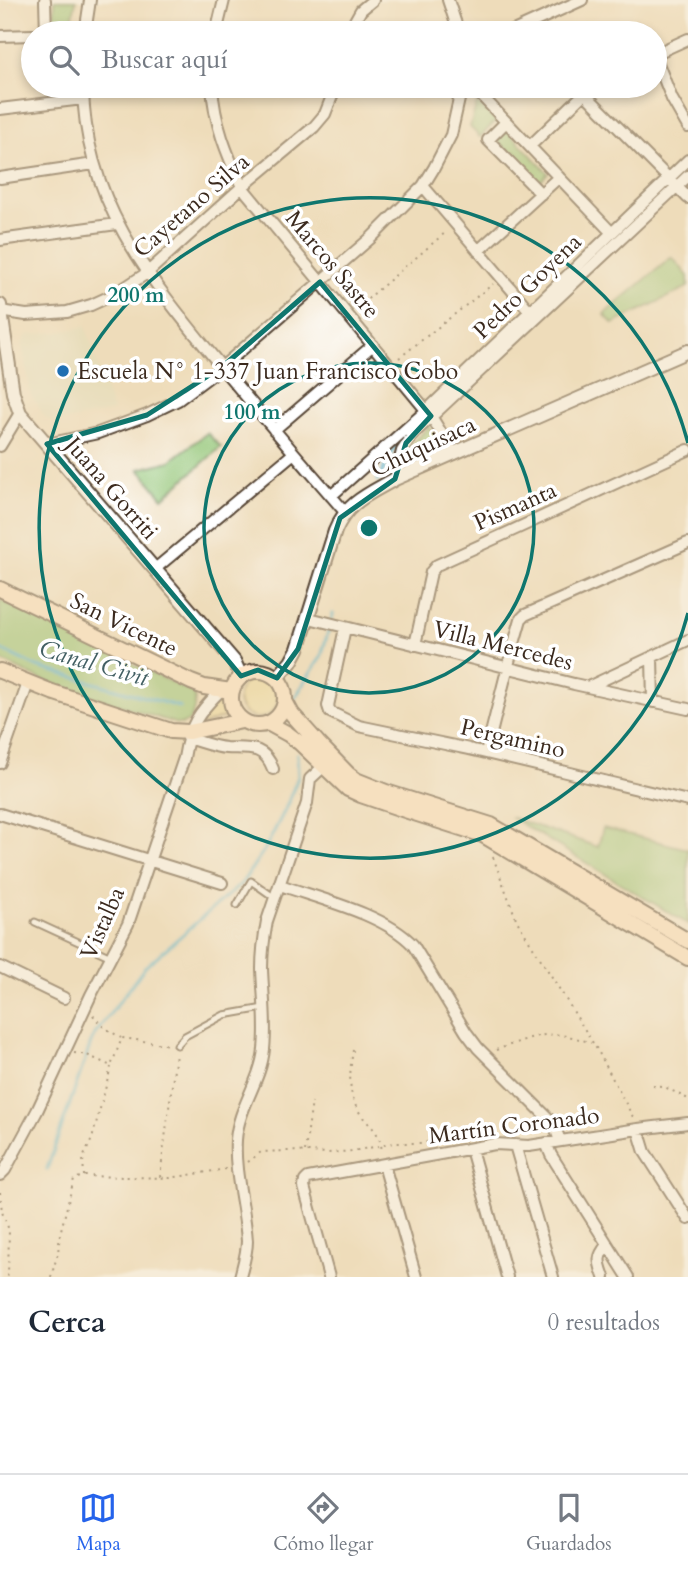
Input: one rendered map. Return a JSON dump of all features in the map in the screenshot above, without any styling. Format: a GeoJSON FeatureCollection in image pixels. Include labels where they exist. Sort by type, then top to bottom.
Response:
{"type":"FeatureCollection","features":[{"type":"Feature","properties":{"kind":"main road","name":"San Vicente"},"geometry":{"type":"LineString","coordinates":[[0,589],[191,682],[226,690]]}},
{"type":"Feature","properties":{"kind":"main road"},"geometry":{"type":"LineString","coordinates":[[0,671],[51,692],[188,735],[243,720]]}},
{"type":"Feature","properties":{"kind":"main road"},"geometry":{"type":"LineString","coordinates":[[285,701],[279,715],[268,723],[255,725],[237,716],[226,690],[249,671],[267,672],[277,678],[285,701],[297,720],[356,780],[491,825],[688,941]]}},
{"type":"Feature","properties":{"kind":"main road"},"geometry":{"type":"LineString","coordinates":[[268,723],[294,738],[343,785],[361,795],[474,831],[491,839],[688,958]]}},
{"type":"Feature","properties":{"kind":"street"},"geometry":{"type":"LineString","coordinates":[[46,0],[46,21]]}},
{"type":"Feature","properties":{"kind":"street"},"geometry":{"type":"LineString","coordinates":[[87,21],[90,0]]}},
{"type":"Feature","properties":{"kind":"street"},"geometry":{"type":"LineString","coordinates":[[355,21],[361,10],[373,0]]}},
{"type":"Feature","properties":{"kind":"street"},"geometry":{"type":"LineString","coordinates":[[448,0],[455,21]]}},
{"type":"Feature","properties":{"kind":"street"},"geometry":{"type":"LineString","coordinates":[[542,21],[582,0]]}},
{"type":"Feature","properties":{"kind":"street"},"geometry":{"type":"LineString","coordinates":[[217,21],[219,1]]}},
{"type":"Feature","properties":{"kind":"street"},"geometry":{"type":"LineString","coordinates":[[0,36],[21,35]]}},
{"type":"Feature","properties":{"kind":"street"},"geometry":{"type":"LineString","coordinates":[[667,49],[688,39]]}},
{"type":"Feature","properties":{"kind":"street"},"geometry":{"type":"LineString","coordinates":[[667,86],[688,127]]}},
{"type":"Feature","properties":{"kind":"street","name":"Marcos Sastre"},"geometry":{"type":"LineString","coordinates":[[213,98],[220,133],[243,187],[429,413],[454,454]]}},
{"type":"Feature","properties":{"kind":"street","name":"Cayetano Silva"},"geometry":{"type":"LineString","coordinates":[[0,312],[46,315],[67,312],[91,305],[147,273],[314,127],[331,98]]}},
{"type":"Feature","properties":{"kind":"street"},"geometry":{"type":"LineString","coordinates":[[47,444],[98,433],[155,412],[178,400],[222,367],[372,237],[423,186],[451,135],[462,98]]}},
{"type":"Feature","properties":{"kind":"street"},"geometry":{"type":"LineString","coordinates":[[484,98],[612,233]]}},
{"type":"Feature","properties":{"kind":"street"},"geometry":{"type":"LineString","coordinates":[[530,146],[575,98]]}},
{"type":"Feature","properties":{"kind":"street"},"geometry":{"type":"LineString","coordinates":[[593,98],[688,198]]}},
{"type":"Feature","properties":{"kind":"street"},"geometry":{"type":"LineString","coordinates":[[0,109],[83,99],[94,164],[106,199],[147,273],[190,329],[345,512],[335,531],[298,649],[277,678]]}},
{"type":"Feature","properties":{"kind":"street"},"geometry":{"type":"LineString","coordinates":[[506,122],[488,140],[541,194]]}},
{"type":"Feature","properties":{"kind":"street","name":"Pedro Goyena"},"geometry":{"type":"LineString","coordinates":[[331,496],[429,413],[673,182],[688,160]]}},
{"type":"Feature","properties":{"kind":"street"},"geometry":{"type":"LineString","coordinates":[[0,178],[94,164]]}},
{"type":"Feature","properties":{"kind":"street","name":"Pedro Goyena"},"geometry":{"type":"LineString","coordinates":[[533,315],[612,233],[673,182],[688,176]]}},
{"type":"Feature","properties":{"kind":"street"},"geometry":{"type":"LineString","coordinates":[[478,251],[559,177]]}},
{"type":"Feature","properties":{"kind":"street"},"geometry":{"type":"LineString","coordinates":[[423,186],[533,315]]}},
{"type":"Feature","properties":{"kind":"street"},"geometry":{"type":"LineString","coordinates":[[0,240],[117,223]]}},
{"type":"Feature","properties":{"kind":"street","name":"Juana Gorriti"},"geometry":{"type":"LineString","coordinates":[[0,305],[13,393],[20,413],[234,662],[241,676]]}},
{"type":"Feature","properties":{"kind":"street"},"geometry":{"type":"LineString","coordinates":[[274,430],[373,345]]}},
{"type":"Feature","properties":{"kind":"street","name":"Chuquisaca"},"geometry":{"type":"LineString","coordinates":[[345,512],[356,502],[395,480],[688,351]]}},
{"type":"Feature","properties":{"kind":"street"},"geometry":{"type":"LineString","coordinates":[[0,446],[20,413]]}},
{"type":"Feature","properties":{"kind":"street","name":"Pedro Goyena"},"geometry":{"type":"LineString","coordinates":[[395,480],[406,443],[429,413]]}},
{"type":"Feature","properties":{"kind":"street","name":"Pismanta"},"geometry":{"type":"LineString","coordinates":[[415,645],[431,572],[437,565],[688,450]]}},
{"type":"Feature","properties":{"kind":"street"},"geometry":{"type":"LineString","coordinates":[[155,569],[294,453]]}},
{"type":"Feature","properties":{"kind":"street"},"geometry":{"type":"LineString","coordinates":[[486,753],[518,626],[525,615],[688,543]]}},
{"type":"Feature","properties":{"kind":"street","name":"Villa Mercedes"},"geometry":{"type":"LineString","coordinates":[[309,618],[507,668],[688,709]]}},
{"type":"Feature","properties":{"kind":"street","name":"Pergamino"},"geometry":{"type":"LineString","coordinates":[[345,628],[328,706],[330,712],[359,726],[688,801]]}},
{"type":"Feature","properties":{"kind":"street"},"geometry":{"type":"LineString","coordinates":[[588,687],[688,640]]}},
{"type":"Feature","properties":{"kind":"street"},"geometry":{"type":"LineString","coordinates":[[652,657],[653,702]]}},
{"type":"Feature","properties":{"kind":"street"},"geometry":{"type":"LineString","coordinates":[[0,763],[28,683]]}},
{"type":"Feature","properties":{"kind":"street","name":"Vistalba"},"geometry":{"type":"LineString","coordinates":[[2,1172],[37,1111],[128,923],[184,758],[188,735],[203,709],[226,690]]}},
{"type":"Feature","properties":{"kind":"street"},"geometry":{"type":"LineString","coordinates":[[188,735],[225,748],[256,750],[265,755],[273,769]]}},
{"type":"Feature","properties":{"kind":"street"},"geometry":{"type":"LineString","coordinates":[[240,1277],[247,1253],[247,1240],[236,1167],[236,1138],[264,1051],[263,941],[267,921],[307,803],[310,779],[324,766]]}},
{"type":"Feature","properties":{"kind":"street"},"geometry":{"type":"LineString","coordinates":[[0,814],[222,883]]}},
{"type":"Feature","properties":{"kind":"street"},"geometry":{"type":"LineString","coordinates":[[280,885],[371,916],[404,935],[413,945],[466,1032],[554,1124],[560,1141]]}},
{"type":"Feature","properties":{"kind":"street"},"geometry":{"type":"LineString","coordinates":[[0,967],[64,998]]}},
{"type":"Feature","properties":{"kind":"street","name":"Martín Coronado"},"geometry":{"type":"LineString","coordinates":[[330,1277],[304,1187],[308,1178],[495,1144],[529,1146],[688,1123]]}},
{"type":"Feature","properties":{"kind":"street"},"geometry":{"type":"LineString","coordinates":[[638,1129],[645,1152],[688,1219]]}},
{"type":"Feature","properties":{"kind":"street"},"geometry":{"type":"LineString","coordinates":[[546,1143],[628,1277]]}},
{"type":"Feature","properties":{"kind":"street"},"geometry":{"type":"LineString","coordinates":[[514,1145],[553,1277]]}},
{"type":"Feature","properties":{"kind":"street"},"geometry":{"type":"LineString","coordinates":[[471,1149],[507,1277]]}},
{"type":"Feature","properties":{"kind":"street"},"geometry":{"type":"LineString","coordinates":[[384,1165],[416,1277]]}},
{"type":"Feature","properties":{"kind":"street"},"geometry":{"type":"LineString","coordinates":[[604,1277],[598,1259],[607,1245]]}},
{"type":"Feature","properties":{"kind":"lane"},"geometry":{"type":"LineString","coordinates":[[237,905],[251,881],[275,898]]}},
{"type":"Feature","properties":{"kind":"lane"},"geometry":{"type":"LineString","coordinates":[[35,922],[111,957]]}},
{"type":"Feature","properties":{"kind":"lane"},"geometry":{"type":"LineString","coordinates":[[177,1045],[185,1036],[224,1015],[264,1008]]}},
{"type":"Feature","properties":{"kind":"path"},"geometry":{"type":"LineString","coordinates":[[348,316],[455,224]]}},
{"type":"Feature","properties":{"kind":"path"},"geometry":{"type":"LineString","coordinates":[[390,366],[501,278]]}},
{"type":"Feature","properties":{"kind":"path"},"geometry":{"type":"LineString","coordinates":[[491,839],[492,854],[517,921],[593,1044],[638,1129]]}},
{"type":"Feature","properties":{"kind":"path"},"geometry":{"type":"LineString","coordinates":[[86,1007],[101,1025],[114,1035],[177,1045],[159,1178]]}},
{"type":"Feature","properties":{"kind":"path"},"geometry":{"type":"LineString","coordinates":[[485,1054],[542,1034],[573,1036],[593,1044]]}},
{"type":"Feature","properties":{"kind":"path"},"geometry":{"type":"LineString","coordinates":[[84,1177],[83,1158],[92,1139],[111,1066],[122,1038]]}},
{"type":"Feature","properties":{"kind":"path"},"geometry":{"type":"LineString","coordinates":[[353,1050],[350,1074],[354,1101],[361,1115],[375,1130],[381,1144],[384,1165]]}},
{"type":"Feature","properties":{"kind":"path"},"geometry":{"type":"LineString","coordinates":[[65,1051],[87,1055],[111,1066]]}},
{"type":"Feature","properties":{"kind":"path"},"geometry":{"type":"LineString","coordinates":[[653,1085],[663,1086],[688,1098]]}},
{"type":"Feature","properties":{"kind":"path"},"geometry":{"type":"LineString","coordinates":[[305,1152],[312,1102]]}},
{"type":"Feature","properties":{"kind":"path"},"geometry":{"type":"LineString","coordinates":[[51,1277],[74,1179],[159,1178],[236,1167],[261,1152],[328,1153],[353,1151],[381,1144],[449,1139],[455,1142],[458,1151]]}},
{"type":"Feature","properties":{"kind":"path"},"geometry":{"type":"LineString","coordinates":[[0,1192],[2,1212],[9,1230],[8,1277]]}},
{"type":"Feature","properties":{"kind":"highlighted area"},"geometry":{"type":"Polygon","coordinates":[[[320,282],[431,416],[406,443],[395,479],[340,518],[298,649],[277,678],[258,670],[241,676],[47,444],[147,415],[222,367],[320,282]]]}},
{"type":"Feature","properties":{"kind":"shaded area","name":"Escuela N° 1-337 Juan Francisco Cobo"},"geometry":{"type":"Polygon","coordinates":[[[86,326],[113,411],[60,422],[51,421],[45,417],[31,395],[22,345],[27,335],[61,332],[86,326]]]}},
{"type":"Feature","properties":{"kind":"green space"},"geometry":{"type":"Polygon","coordinates":[[[55,0],[76,0],[72,21],[54,21],[55,0]]]}},
{"type":"Feature","properties":{"kind":"green space"},"geometry":{"type":"Polygon","coordinates":[[[477,102],[496,121],[480,137],[470,127],[477,102]]]}},
{"type":"Feature","properties":{"kind":"green space"},"geometry":{"type":"Polygon","coordinates":[[[507,130],[548,173],[538,183],[497,140],[507,130]]]}},
{"type":"Feature","properties":{"kind":"green space"},"geometry":{"type":"Polygon","coordinates":[[[672,257],[688,276],[688,287],[613,324],[604,314],[672,257]]]}},
{"type":"Feature","properties":{"kind":"green space"},"geometry":{"type":"Polygon","coordinates":[[[429,426],[442,448],[414,462],[407,456],[411,445],[429,426]]]}},
{"type":"Feature","properties":{"kind":"green space"},"geometry":{"type":"Polygon","coordinates":[[[207,433],[221,447],[163,498],[139,469],[170,461],[207,433]]]}},
{"type":"Feature","properties":{"kind":"green space"},"geometry":{"type":"Polygon","coordinates":[[[0,600],[192,692],[195,702],[190,720],[177,724],[42,680],[0,660],[0,600]]]}},
{"type":"Feature","properties":{"kind":"green space"},"geometry":{"type":"Polygon","coordinates":[[[510,817],[598,847],[603,828],[688,849],[688,924],[510,817]]]}},
{"type":"Feature","properties":{"kind":"sand"},"geometry":{"type":"Polygon","coordinates":[[[258,678],[272,684],[278,698],[272,712],[258,718],[244,712],[238,698],[244,684],[258,678]]]}},
{"type":"Feature","properties":{"kind":"sand"},"geometry":{"type":"Polygon","coordinates":[[[219,699],[223,701],[229,715],[201,726],[201,719],[219,699]]]}},
{"type":"Feature","properties":{"kind":"waterway","name":"Canal Civit"},"geometry":{"type":"LineString","coordinates":[[378,480],[398,442]]}},
{"type":"Feature","properties":{"kind":"waterway","name":"Canal Civit"},"geometry":{"type":"LineString","coordinates":[[294,699],[321,657],[333,614]]}},
{"type":"Feature","properties":{"kind":"waterway","name":"Canal Civit"},"geometry":{"type":"LineString","coordinates":[[0,649],[37,667],[180,707]]}},
{"type":"Feature","properties":{"kind":"waterway"},"geometry":{"type":"LineString","coordinates":[[47,1169],[93,1037],[145,967],[242,883],[266,847],[285,810],[298,777],[297,754]]}},
{"type":"Feature","properties":{"kind":"place","name":"Escuela N° 1-337 Juan Francisco Cobo"},"geometry":{"type":"Point","coordinates":[63,371]}}]}
